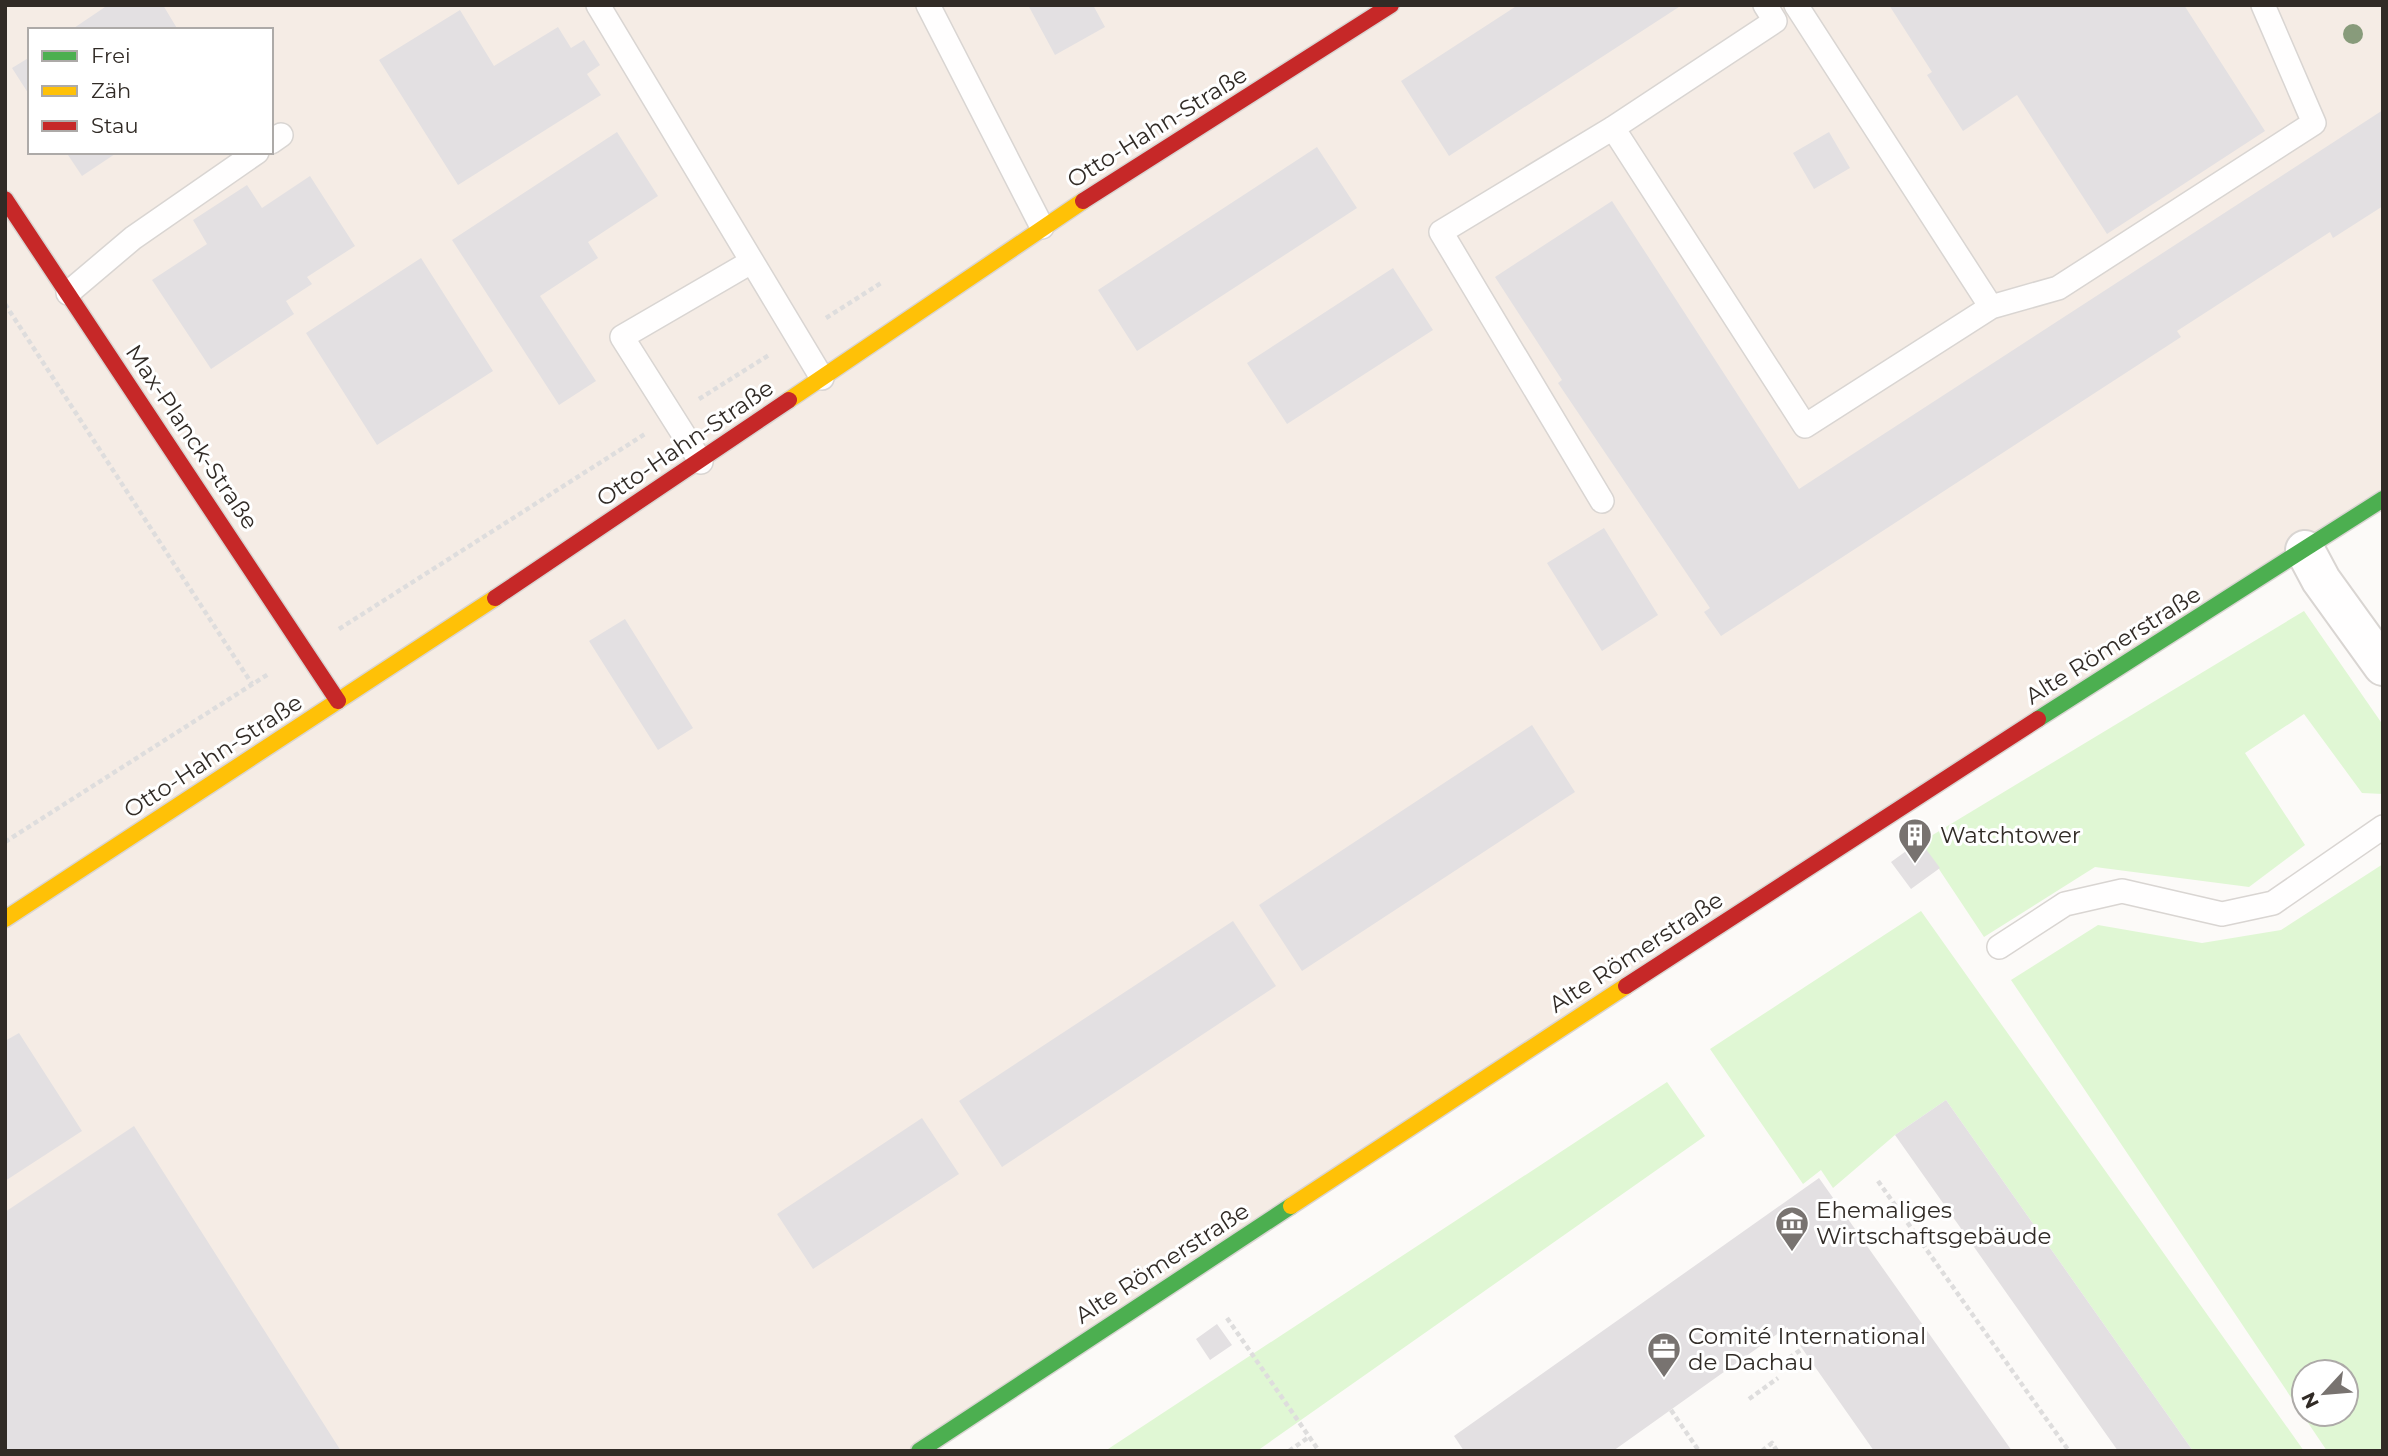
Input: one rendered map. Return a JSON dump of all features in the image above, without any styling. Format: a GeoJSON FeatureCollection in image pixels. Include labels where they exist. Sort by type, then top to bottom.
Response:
{"type":"FeatureCollection","features":[{"type":"Feature","properties":{"kind":"street","name":"Otto-Hahn-Straße"},"geometry":{"type":"LineString","coordinates":[[5,919],[701,462],[1042,227],[1391,5]]}},
{"type":"Feature","properties":{"kind":"street","name":"Max-Planck-Straße"},"geometry":{"type":"LineString","coordinates":[[5,200],[338,701]]}},
{"type":"Feature","properties":{"kind":"street","name":"Alte Römerstraße"},"geometry":{"type":"LineString","coordinates":[[919,1451],[1846,840],[2383,499]]}},
{"type":"Feature","properties":{"kind":"street"},"geometry":{"type":"LineString","coordinates":[[2305,550],[2321,580],[2383,666]]}},
{"type":"Feature","properties":{"kind":"lane"},"geometry":{"type":"LineString","coordinates":[[597,5],[822,379]]}},
{"type":"Feature","properties":{"kind":"lane"},"geometry":{"type":"LineString","coordinates":[[928,5],[1042,227]]}},
{"type":"Feature","properties":{"kind":"lane"},"geometry":{"type":"LineString","coordinates":[[1602,501],[1441,232],[1614,128],[1770,13],[1796,5],[1991,307]]}},
{"type":"Feature","properties":{"kind":"lane"},"geometry":{"type":"LineString","coordinates":[[1614,128],[1805,426],[1991,307],[2058,288],[2314,123],[2263,5]]}},
{"type":"Feature","properties":{"kind":"lane"},"geometry":{"type":"LineString","coordinates":[[68,293],[133,238],[254,154]]}},
{"type":"Feature","properties":{"kind":"lane"},"geometry":{"type":"LineString","coordinates":[[701,462],[622,337],[751,262]]}},
{"type":"Feature","properties":{"kind":"lane"},"geometry":{"type":"LineString","coordinates":[[1999,947],[2065,904],[2122,891],[2222,914],[2273,903],[2383,827]]}},
{"type":"Feature","properties":{"kind":"path"},"geometry":{"type":"LineString","coordinates":[[5,304],[252,684]]}},
{"type":"Feature","properties":{"kind":"path"},"geometry":{"type":"LineString","coordinates":[[1878,1181],[2069,1451]]}},
{"type":"Feature","properties":{"kind":"path"},"geometry":{"type":"LineString","coordinates":[[1227,1318],[1319,1451]]}},
{"type":"Feature","properties":{"kind":"path"},"geometry":{"type":"LineString","coordinates":[[1789,1358],[1802,1349]]}},
{"type":"Feature","properties":{"kind":"path"},"geometry":{"type":"LineString","coordinates":[[1749,1399],[1779,1378]]}},
{"type":"Feature","properties":{"kind":"path"},"geometry":{"type":"LineString","coordinates":[[1671,1410],[1699,1451]]}},
{"type":"Feature","properties":{"kind":"path"},"geometry":{"type":"LineString","coordinates":[[1289,1451],[1309,1437]]}},
{"type":"Feature","properties":{"kind":"path"},"geometry":{"type":"LineString","coordinates":[[1762,1451],[1772,1443],[1777,1451]]}},
{"type":"Feature","properties":{"kind":"shaded area"},"geometry":{"type":"Polygon","coordinates":[[[5,5],[2383,5],[2383,494],[919,1451],[5,1451],[5,5]]]}},
{"type":"Feature","properties":{"kind":"green space"},"geometry":{"type":"Polygon","coordinates":[[[2304,611],[2383,725],[2383,794],[2362,793],[2304,714],[2245,753],[2305,845],[2249,887],[2095,867],[1984,937],[1921,842],[2304,611]]]}},
{"type":"Feature","properties":{"kind":"green space"},"geometry":{"type":"Polygon","coordinates":[[[2383,864],[2383,1451],[2327,1451],[2312,1428],[2360,1428],[2360,1358],[2290,1358],[2290,1396],[2011,980],[2098,925],[2202,943],[2281,930],[2383,864]]]}},
{"type":"Feature","properties":{"kind":"green space"},"geometry":{"type":"Polygon","coordinates":[[[1921,911],[2304,1451],[2193,1451],[1946,1100],[1895,1135],[1833,1188],[1821,1170],[1803,1184],[1710,1049],[1921,911]]]}},
{"type":"Feature","properties":{"kind":"green space"},"geometry":{"type":"Polygon","coordinates":[[[1667,1082],[1705,1136],[1257,1451],[1105,1451],[1667,1082]]]}},
{"type":"Feature","properties":{"kind":"building"},"geometry":{"type":"Polygon","coordinates":[[[108,5],[163,5],[177,28],[74,28],[108,5]]]}},
{"type":"Feature","properties":{"kind":"building"},"geometry":{"type":"Polygon","coordinates":[[[1028,5],[1093,5],[1105,27],[1055,55],[1028,5]]]}},
{"type":"Feature","properties":{"kind":"building"},"geometry":{"type":"Polygon","coordinates":[[[1518,5],[1682,5],[1449,156],[1401,81],[1518,5]]]}},
{"type":"Feature","properties":{"kind":"building"},"geometry":{"type":"Polygon","coordinates":[[[1889,5],[2184,5],[2265,131],[2107,234],[2017,95],[1963,131],[1927,75],[1932,72],[1889,5]]]}},
{"type":"Feature","properties":{"kind":"building"},"geometry":{"type":"Polygon","coordinates":[[[460,10],[494,66],[558,27],[571,48],[584,40],[600,65],[587,74],[601,95],[458,185],[379,60],[460,10]]]}},
{"type":"Feature","properties":{"kind":"building"},"geometry":{"type":"Polygon","coordinates":[[[28,58],[28,93],[12,68],[28,58]]]}},
{"type":"Feature","properties":{"kind":"building"},"geometry":{"type":"Polygon","coordinates":[[[2383,110],[2383,206],[2333,238],[2330,232],[2177,331],[2181,337],[1721,636],[1704,612],[1710,608],[1558,383],[1562,380],[1495,277],[1612,201],[1799,489],[2383,110]]]}},
{"type":"Feature","properties":{"kind":"building"},"geometry":{"type":"Polygon","coordinates":[[[617,132],[658,196],[588,242],[598,258],[540,296],[596,381],[559,405],[452,240],[617,132]]]}},
{"type":"Feature","properties":{"kind":"building"},"geometry":{"type":"Polygon","coordinates":[[[1829,132],[1850,168],[1814,189],[1793,153],[1829,132]]]}},
{"type":"Feature","properties":{"kind":"building"},"geometry":{"type":"Polygon","coordinates":[[[1317,147],[1357,208],[1137,351],[1098,290],[1317,147]]]}},
{"type":"Feature","properties":{"kind":"building"},"geometry":{"type":"Polygon","coordinates":[[[67,154],[115,154],[82,176],[67,154]]]}},
{"type":"Feature","properties":{"kind":"building"},"geometry":{"type":"Polygon","coordinates":[[[310,176],[355,246],[307,277],[312,284],[286,301],[294,314],[211,369],[152,280],[207,244],[193,220],[247,185],[262,208],[310,176]]]}},
{"type":"Feature","properties":{"kind":"building"},"geometry":{"type":"Polygon","coordinates":[[[421,258],[493,371],[377,445],[306,333],[421,258]]]}},
{"type":"Feature","properties":{"kind":"building"},"geometry":{"type":"Polygon","coordinates":[[[1393,268],[1433,330],[1287,424],[1247,363],[1393,268]]]}},
{"type":"Feature","properties":{"kind":"building"},"geometry":{"type":"Polygon","coordinates":[[[1604,528],[1658,615],[1602,651],[1547,563],[1604,528]]]}},
{"type":"Feature","properties":{"kind":"building"},"geometry":{"type":"Polygon","coordinates":[[[625,619],[693,728],[658,750],[589,641],[625,619]]]}},
{"type":"Feature","properties":{"kind":"building"},"geometry":{"type":"Polygon","coordinates":[[[1532,725],[1575,792],[1302,971],[1259,905],[1532,725]]]}},
{"type":"Feature","properties":{"kind":"building","name":"Watchtower"},"geometry":{"type":"Polygon","coordinates":[[[1920,841],[1940,868],[1911,889],[1891,862],[1920,841]]]}},
{"type":"Feature","properties":{"kind":"building"},"geometry":{"type":"Polygon","coordinates":[[[1233,921],[1276,986],[1002,1167],[959,1101],[1233,921]]]}},
{"type":"Feature","properties":{"kind":"building"},"geometry":{"type":"Polygon","coordinates":[[[19,1033],[82,1131],[5,1181],[5,1041],[19,1033]]]}},
{"type":"Feature","properties":{"kind":"building"},"geometry":{"type":"Polygon","coordinates":[[[1946,1100],[2193,1451],[2118,1451],[1895,1135],[1946,1100]]]}},
{"type":"Feature","properties":{"kind":"building"},"geometry":{"type":"Polygon","coordinates":[[[922,1118],[959,1174],[813,1269],[777,1214],[922,1118]]]}},
{"type":"Feature","properties":{"kind":"building"},"geometry":{"type":"Polygon","coordinates":[[[134,1126],[341,1451],[5,1451],[5,1212],[134,1126]]]}},
{"type":"Feature","properties":{"kind":"building","name":"Ehemaliges Wirtschaftsgebäude"},"geometry":{"type":"Polygon","coordinates":[[[1819,1178],[2012,1451],[1874,1451],[1787,1327],[1613,1451],[1464,1451],[1454,1436],[1819,1178]]]}},
{"type":"Feature","properties":{"kind":"building"},"geometry":{"type":"Polygon","coordinates":[[[1217,1324],[1232,1345],[1210,1360],[1196,1339],[1217,1324]]]}},
{"type":"Feature","properties":{"kind":"traffic: fast"},"geometry":{"type":"LineString","coordinates":[[2038,719],[2383,499]]}},
{"type":"Feature","properties":{"kind":"traffic: fast"},"geometry":{"type":"LineString","coordinates":[[919,1451],[1291,1206]]}},
{"type":"Feature","properties":{"kind":"traffic: slow"},"geometry":{"type":"LineString","coordinates":[[789,400],[1083,201]]}},
{"type":"Feature","properties":{"kind":"traffic: slow"},"geometry":{"type":"LineString","coordinates":[[5,919],[495,598]]}},
{"type":"Feature","properties":{"kind":"traffic: slow"},"geometry":{"type":"LineString","coordinates":[[1291,1206],[1626,986]]}},
{"type":"Feature","properties":{"kind":"traffic: jam"},"geometry":{"type":"LineString","coordinates":[[1083,201],[1391,5]]}},
{"type":"Feature","properties":{"kind":"traffic: jam"},"geometry":{"type":"LineString","coordinates":[[5,199],[338,701]]}},
{"type":"Feature","properties":{"kind":"traffic: jam"},"geometry":{"type":"LineString","coordinates":[[495,598],[789,400]]}},
{"type":"Feature","properties":{"kind":"traffic: jam"},"geometry":{"type":"LineString","coordinates":[[1626,986],[2038,719]]}},
{"type":"Feature","properties":{"kind":"place","name":"Watchtower"},"geometry":{"type":"Point","coordinates":[1915,865]}},
{"type":"Feature","properties":{"kind":"place","name":"Ehemaliges Wirtschaftsgebäude"},"geometry":{"type":"Point","coordinates":[1792,1253]}},
{"type":"Feature","properties":{"kind":"place","name":"Comité International de Dachau"},"geometry":{"type":"Point","coordinates":[1664,1379]}}]}
